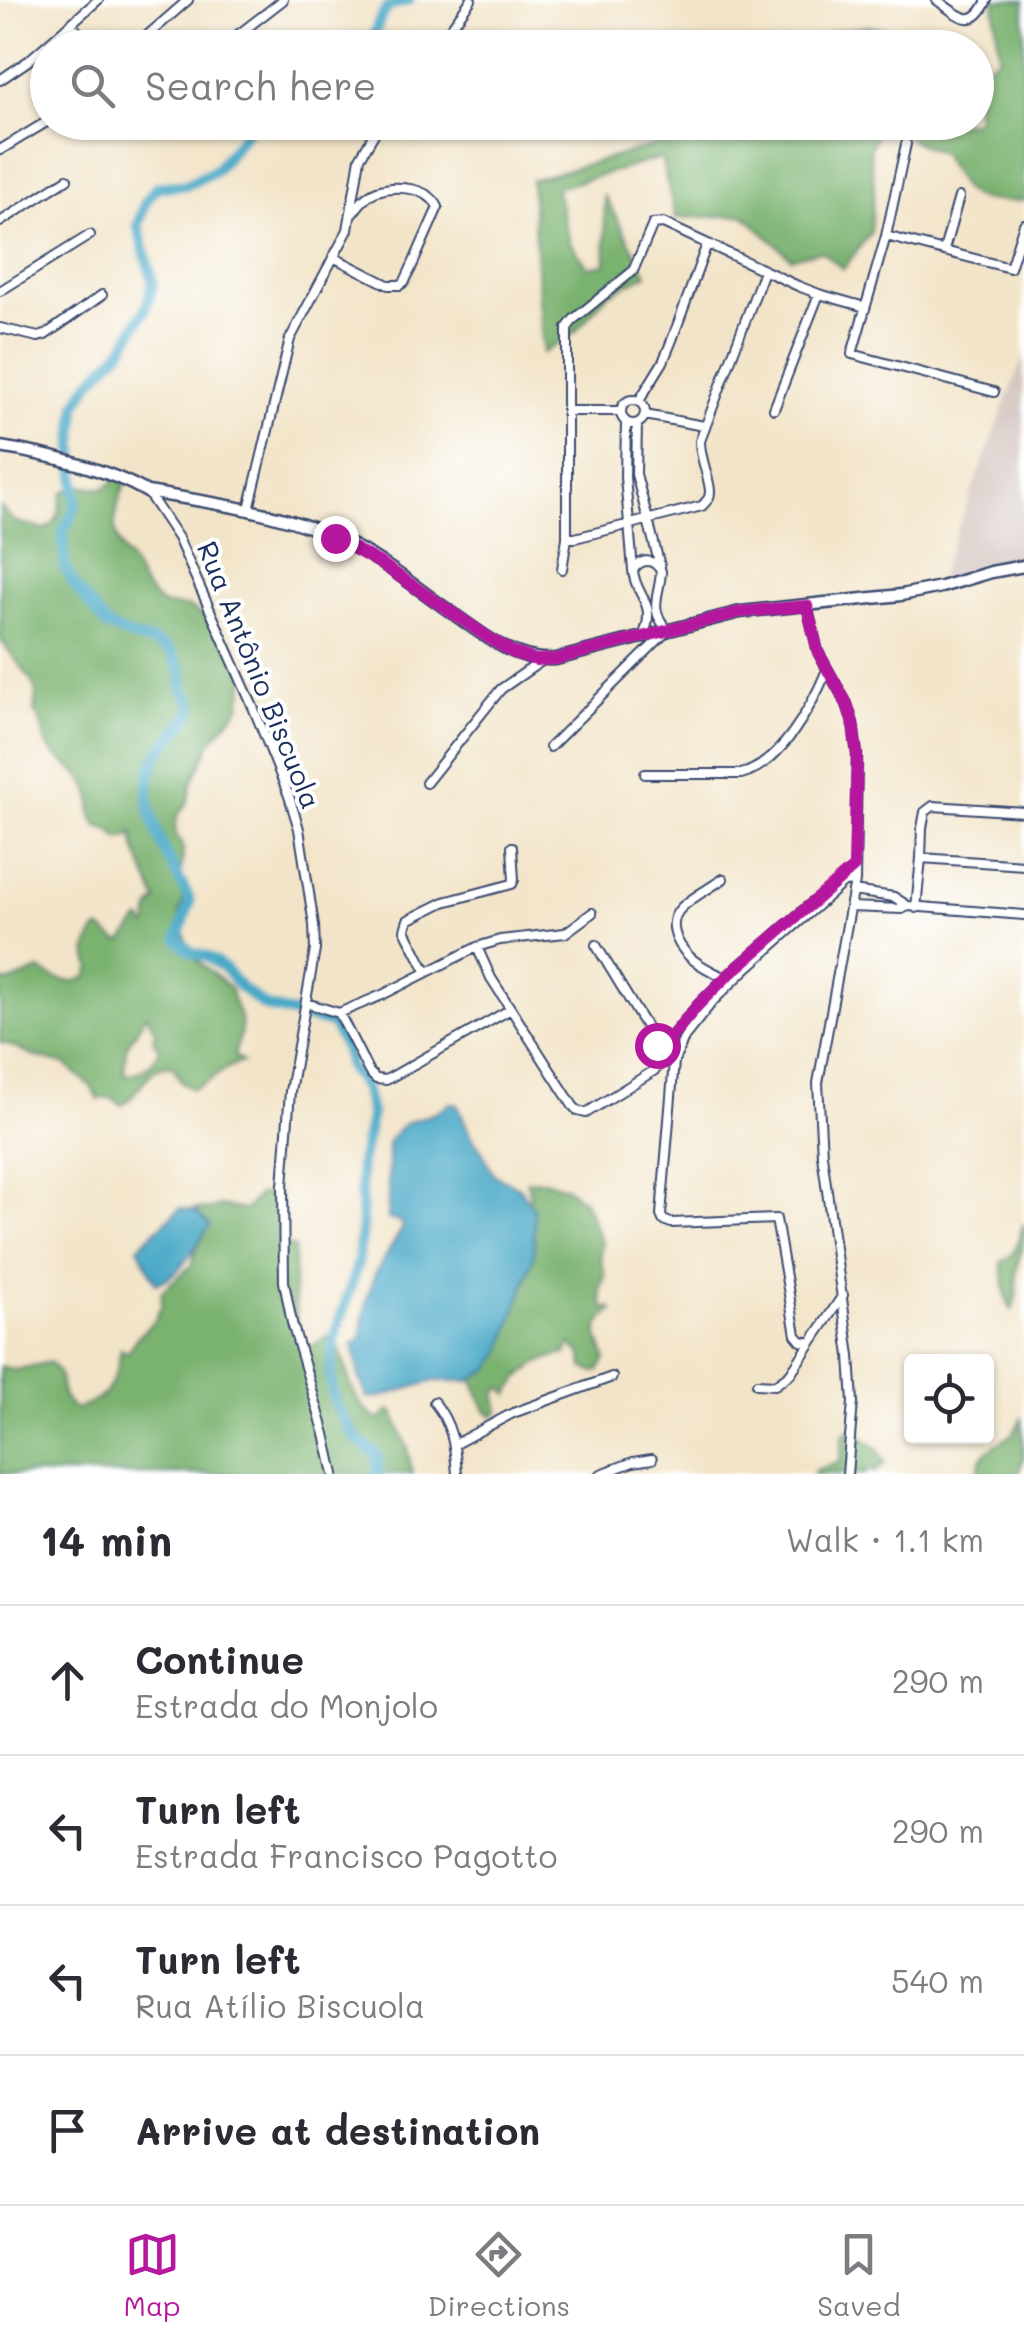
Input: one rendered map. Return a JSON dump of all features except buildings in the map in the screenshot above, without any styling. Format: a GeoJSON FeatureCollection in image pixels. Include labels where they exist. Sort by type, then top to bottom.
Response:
{"type":"FeatureCollection","features":[{"type":"Feature","properties":{"kind":"street"},"geometry":{"type":"LineString","coordinates":[[64,30],[98,0]]}},
{"type":"Feature","properties":{"kind":"street"},"geometry":{"type":"LineString","coordinates":[[154,30],[188,0]]}},
{"type":"Feature","properties":{"kind":"street"},"geometry":{"type":"LineString","coordinates":[[244,30],[282,0]]}},
{"type":"Feature","properties":{"kind":"street"},"geometry":{"type":"LineString","coordinates":[[449,30],[470,0]]}},
{"type":"Feature","properties":{"kind":"street"},"geometry":{"type":"LineString","coordinates":[[937,0],[963,18],[974,18],[981,14],[987,0]]}},
{"type":"Feature","properties":{"kind":"street"},"geometry":{"type":"LineString","coordinates":[[71,24],[76,30]]}},
{"type":"Feature","properties":{"kind":"street"},"geometry":{"type":"LineString","coordinates":[[0,80],[30,58]]}},
{"type":"Feature","properties":{"kind":"street"},"geometry":{"type":"LineString","coordinates":[[0,150],[30,132]]}},
{"type":"Feature","properties":{"kind":"street"},"geometry":{"type":"LineString","coordinates":[[249,509],[290,339],[348,230],[360,158],[369,140]]}},
{"type":"Feature","properties":{"kind":"street"},"geometry":{"type":"LineString","coordinates":[[906,144],[886,236],[852,354],[994,392]]}},
{"type":"Feature","properties":{"kind":"street"},"geometry":{"type":"LineString","coordinates":[[0,222],[66,179]]}},
{"type":"Feature","properties":{"kind":"street"},"geometry":{"type":"LineString","coordinates":[[333,257],[388,285],[400,284],[405,281],[438,208],[435,200],[415,190],[389,189],[369,195],[352,214]]}},
{"type":"Feature","properties":{"kind":"street"},"geometry":{"type":"LineString","coordinates":[[944,250],[958,197]]}},
{"type":"Feature","properties":{"kind":"street"},"geometry":{"type":"LineString","coordinates":[[562,569],[567,538],[567,328],[633,270],[653,224],[663,223],[819,294],[866,307]]}},
{"type":"Feature","properties":{"kind":"street"},"geometry":{"type":"LineString","coordinates":[[886,236],[1010,268],[1024,224]]}},
{"type":"Feature","properties":{"kind":"street"},"geometry":{"type":"LineString","coordinates":[[0,290],[90,235]]}},
{"type":"Feature","properties":{"kind":"street"},"geometry":{"type":"LineString","coordinates":[[640,401],[663,362],[706,244]]}},
{"type":"Feature","properties":{"kind":"street"},"geometry":{"type":"LineString","coordinates":[[567,538],[702,506],[708,500],[710,491],[700,457],[700,441],[764,271]]}},
{"type":"Feature","properties":{"kind":"street"},"geometry":{"type":"LineString","coordinates":[[774,409],[819,294]]}},
{"type":"Feature","properties":{"kind":"street"},"geometry":{"type":"LineString","coordinates":[[0,328],[38,336],[102,295]]}},
{"type":"Feature","properties":{"kind":"street"},"geometry":{"type":"LineString","coordinates":[[620,411],[627,401],[640,401]]}},
{"type":"Feature","properties":{"kind":"street"},"geometry":{"type":"LineString","coordinates":[[640,401],[646,415]]}},
{"type":"Feature","properties":{"kind":"street"},"geometry":{"type":"LineString","coordinates":[[568,412],[620,411]]}},
{"type":"Feature","properties":{"kind":"street"},"geometry":{"type":"LineString","coordinates":[[620,411],[626,422],[625,476],[633,577],[646,602],[643,636]]}},
{"type":"Feature","properties":{"kind":"street"},"geometry":{"type":"LineString","coordinates":[[646,415],[704,426]]}},
{"type":"Feature","properties":{"kind":"street"},"geometry":{"type":"LineString","coordinates":[[646,415],[637,424],[636,474],[661,570],[655,602],[657,614],[668,630]]}},
{"type":"Feature","properties":{"kind":"street"},"geometry":{"type":"LineString","coordinates":[[626,422],[637,424]]}},
{"type":"Feature","properties":{"kind":"street"},"geometry":{"type":"LineString","coordinates":[[0,447],[69,462],[135,484],[147,492],[249,509],[293,521],[355,547],[514,653],[543,660],[740,612],[912,593],[1024,566]]}},
{"type":"Feature","properties":{"kind":"street","name":"Rua Antônio Biscuola"},"geometry":{"type":"LineString","coordinates":[[147,492],[178,538],[253,707],[299,829],[315,950],[290,1091],[284,1161],[284,1282],[334,1474]]}},
{"type":"Feature","properties":{"kind":"street"},"geometry":{"type":"LineString","coordinates":[[633,570],[650,560],[661,570]]}},
{"type":"Feature","properties":{"kind":"street"},"geometry":{"type":"LineString","coordinates":[[807,606],[818,652],[847,704],[853,723],[858,771],[854,886],[818,1083],[822,1155],[853,1402],[847,1474]]}},
{"type":"Feature","properties":{"kind":"street"},"geometry":{"type":"LineString","coordinates":[[550,746],[668,630]]}},
{"type":"Feature","properties":{"kind":"street"},"geometry":{"type":"LineString","coordinates":[[426,783],[501,689],[543,660]]}},
{"type":"Feature","properties":{"kind":"street"},"geometry":{"type":"LineString","coordinates":[[645,774],[751,772],[778,750],[797,725],[818,693],[827,670]]}},
{"type":"Feature","properties":{"kind":"street"},"geometry":{"type":"LineString","coordinates":[[912,907],[925,812],[933,806],[1024,812]]}},
{"type":"Feature","properties":{"kind":"street"},"geometry":{"type":"LineString","coordinates":[[426,971],[406,934],[408,920],[444,902],[510,885],[514,880],[512,847]]}},
{"type":"Feature","properties":{"kind":"street"},"geometry":{"type":"LineString","coordinates":[[921,858],[1024,865]]}},
{"type":"Feature","properties":{"kind":"street"},"geometry":{"type":"LineString","coordinates":[[477,947],[491,978],[573,1106],[582,1113],[590,1112],[656,1070],[664,1059],[665,1048],[697,1006],[854,867]]}},
{"type":"Feature","properties":{"kind":"street"},"geometry":{"type":"LineString","coordinates":[[723,879],[678,911],[673,926],[674,935],[693,961],[725,978]]}},
{"type":"Feature","properties":{"kind":"street"},"geometry":{"type":"LineString","coordinates":[[811,1343],[796,1335],[776,1219],[671,1223],[660,1215],[674,1061],[684,1036],[713,1001],[844,882],[912,907]]}},
{"type":"Feature","properties":{"kind":"street"},"geometry":{"type":"LineString","coordinates":[[850,907],[1024,915]]}},
{"type":"Feature","properties":{"kind":"street"},"geometry":{"type":"LineString","coordinates":[[305,1006],[339,1013],[477,947],[500,940],[566,933],[592,913]]}},
{"type":"Feature","properties":{"kind":"street"},"geometry":{"type":"LineString","coordinates":[[596,945],[656,1040],[665,1048]]}},
{"type":"Feature","properties":{"kind":"street"},"geometry":{"type":"LineString","coordinates":[[339,1013],[369,1072],[381,1080],[391,1078],[511,1009]]}},
{"type":"Feature","properties":{"kind":"street"},"geometry":{"type":"LineString","coordinates":[[757,1384],[774,1385],[796,1367],[842,1295]]}},
{"type":"Feature","properties":{"kind":"street"},"geometry":{"type":"LineString","coordinates":[[455,1444],[514,1414],[612,1377]]}},
{"type":"Feature","properties":{"kind":"street"},"geometry":{"type":"LineString","coordinates":[[434,1402],[448,1422],[455,1444],[457,1474]]}},
{"type":"Feature","properties":{"kind":"street"},"geometry":{"type":"LineString","coordinates":[[601,1474],[652,1459]]}},
{"type":"Feature","properties":{"kind":"shaded area"},"geometry":{"type":"Polygon","coordinates":[[[1024,355],[1024,560],[937,582],[1024,355]]]}},
{"type":"Feature","properties":{"kind":"green space"},"geometry":{"type":"Polygon","coordinates":[[[994,0],[1024,0],[1024,201],[991,201],[972,196],[942,153],[912,140],[994,140],[994,60],[999,57],[994,0]]]}},
{"type":"Feature","properties":{"kind":"green space"},"geometry":{"type":"Polygon","coordinates":[[[868,26],[891,30],[842,30],[868,26]]]}},
{"type":"Feature","properties":{"kind":"green space"},"geometry":{"type":"Polygon","coordinates":[[[874,140],[870,149],[874,187],[871,232],[843,269],[821,251],[791,258],[744,215],[676,218],[661,158],[556,188],[570,243],[588,267],[606,264],[604,195],[647,274],[607,295],[575,332],[543,353],[531,180],[664,143],[874,140]]]}},
{"type":"Feature","properties":{"kind":"green space"},"geometry":{"type":"Polygon","coordinates":[[[118,475],[125,483],[115,517],[116,535],[144,587],[162,605],[189,607],[206,618],[228,645],[245,676],[240,706],[211,742],[175,825],[182,842],[180,880],[185,896],[179,915],[193,953],[231,989],[241,1025],[234,1055],[242,1062],[192,1089],[182,1083],[173,1066],[165,1066],[151,1074],[122,1105],[112,1098],[99,1100],[91,1086],[65,1064],[0,1043],[0,982],[40,970],[63,981],[87,977],[91,967],[88,947],[98,929],[123,942],[139,920],[148,925],[150,910],[157,900],[135,848],[133,832],[127,838],[118,838],[96,825],[88,787],[46,743],[34,713],[36,692],[32,681],[0,639],[0,507],[14,521],[44,530],[57,518],[63,493],[81,486],[102,489],[118,475]],[[146,1014],[126,1048],[124,1075],[141,1071],[154,1059],[159,1049],[153,1039],[155,1031],[146,1014]]]}},
{"type":"Feature","properties":{"kind":"green space"},"geometry":{"type":"Polygon","coordinates":[[[544,1180],[583,1199],[602,1243],[605,1276],[600,1290],[603,1308],[613,1310],[598,1332],[606,1358],[599,1371],[592,1372],[583,1367],[582,1355],[570,1344],[566,1354],[540,1362],[525,1372],[509,1394],[498,1389],[499,1411],[493,1416],[486,1410],[473,1381],[459,1376],[522,1203],[530,1198],[527,1181],[544,1180]]]}},
{"type":"Feature","properties":{"kind":"green space"},"geometry":{"type":"Polygon","coordinates":[[[279,1194],[283,1243],[294,1248],[296,1315],[302,1339],[308,1347],[327,1336],[335,1338],[358,1400],[376,1419],[389,1410],[393,1412],[408,1449],[412,1474],[0,1474],[0,1366],[16,1370],[49,1362],[59,1374],[67,1403],[74,1409],[95,1401],[113,1380],[121,1348],[128,1352],[155,1320],[162,1291],[191,1266],[206,1230],[195,1209],[220,1206],[245,1210],[258,1195],[279,1194]]]}},
{"type":"Feature","properties":{"kind":"green space"},"geometry":{"type":"Polygon","coordinates":[[[1024,1223],[1012,1310],[1005,1293],[1002,1262],[1014,1253],[1024,1223]]]}},
{"type":"Feature","properties":{"kind":"green space"},"geometry":{"type":"Polygon","coordinates":[[[1022,1419],[1024,1455],[1019,1474],[978,1474],[985,1454],[1012,1434],[1022,1419]]]}},
{"type":"Feature","properties":{"kind":"green space"},"geometry":{"type":"Polygon","coordinates":[[[851,1429],[878,1449],[885,1463],[875,1472],[864,1470],[865,1474],[813,1474],[840,1462],[843,1435],[851,1429]]]}},
{"type":"Feature","properties":{"kind":"water"},"geometry":{"type":"Polygon","coordinates":[[[450,1103],[457,1104],[494,1175],[519,1187],[534,1210],[534,1255],[501,1354],[488,1370],[470,1381],[434,1381],[367,1398],[354,1347],[361,1338],[374,1276],[402,1229],[401,1222],[388,1219],[388,1144],[407,1122],[433,1114],[450,1103]]]}},
{"type":"Feature","properties":{"kind":"water"},"geometry":{"type":"Polygon","coordinates":[[[180,1208],[195,1211],[210,1225],[180,1268],[156,1283],[138,1247],[180,1208]]]}},
{"type":"Feature","properties":{"kind":"waterway"},"geometry":{"type":"LineString","coordinates":[[376,30],[388,7],[409,0]]}},
{"type":"Feature","properties":{"kind":"waterway"},"geometry":{"type":"LineString","coordinates":[[240,140],[216,170],[187,185],[156,187],[145,203],[138,226],[153,283],[146,308],[123,348],[89,384],[77,404],[76,505],[63,533],[65,568],[107,626],[171,651],[194,707],[160,752],[151,770],[148,789],[163,847],[190,901],[178,939],[191,952],[208,957],[225,969],[241,988],[266,1007],[333,1024],[350,1068],[365,1089],[371,1115],[360,1166],[362,1225],[358,1263],[335,1336],[330,1375],[336,1407],[356,1438],[377,1455],[378,1474]]}},
{"type":"Feature","properties":{"kind":"route"},"geometry":{"type":"LineString","coordinates":[[335,538],[380,563],[489,638],[536,660],[556,659],[740,612],[807,606],[818,652],[847,704],[853,723],[858,803],[854,867],[725,978],[666,1043],[656,1040],[657,1045]]}}]}
